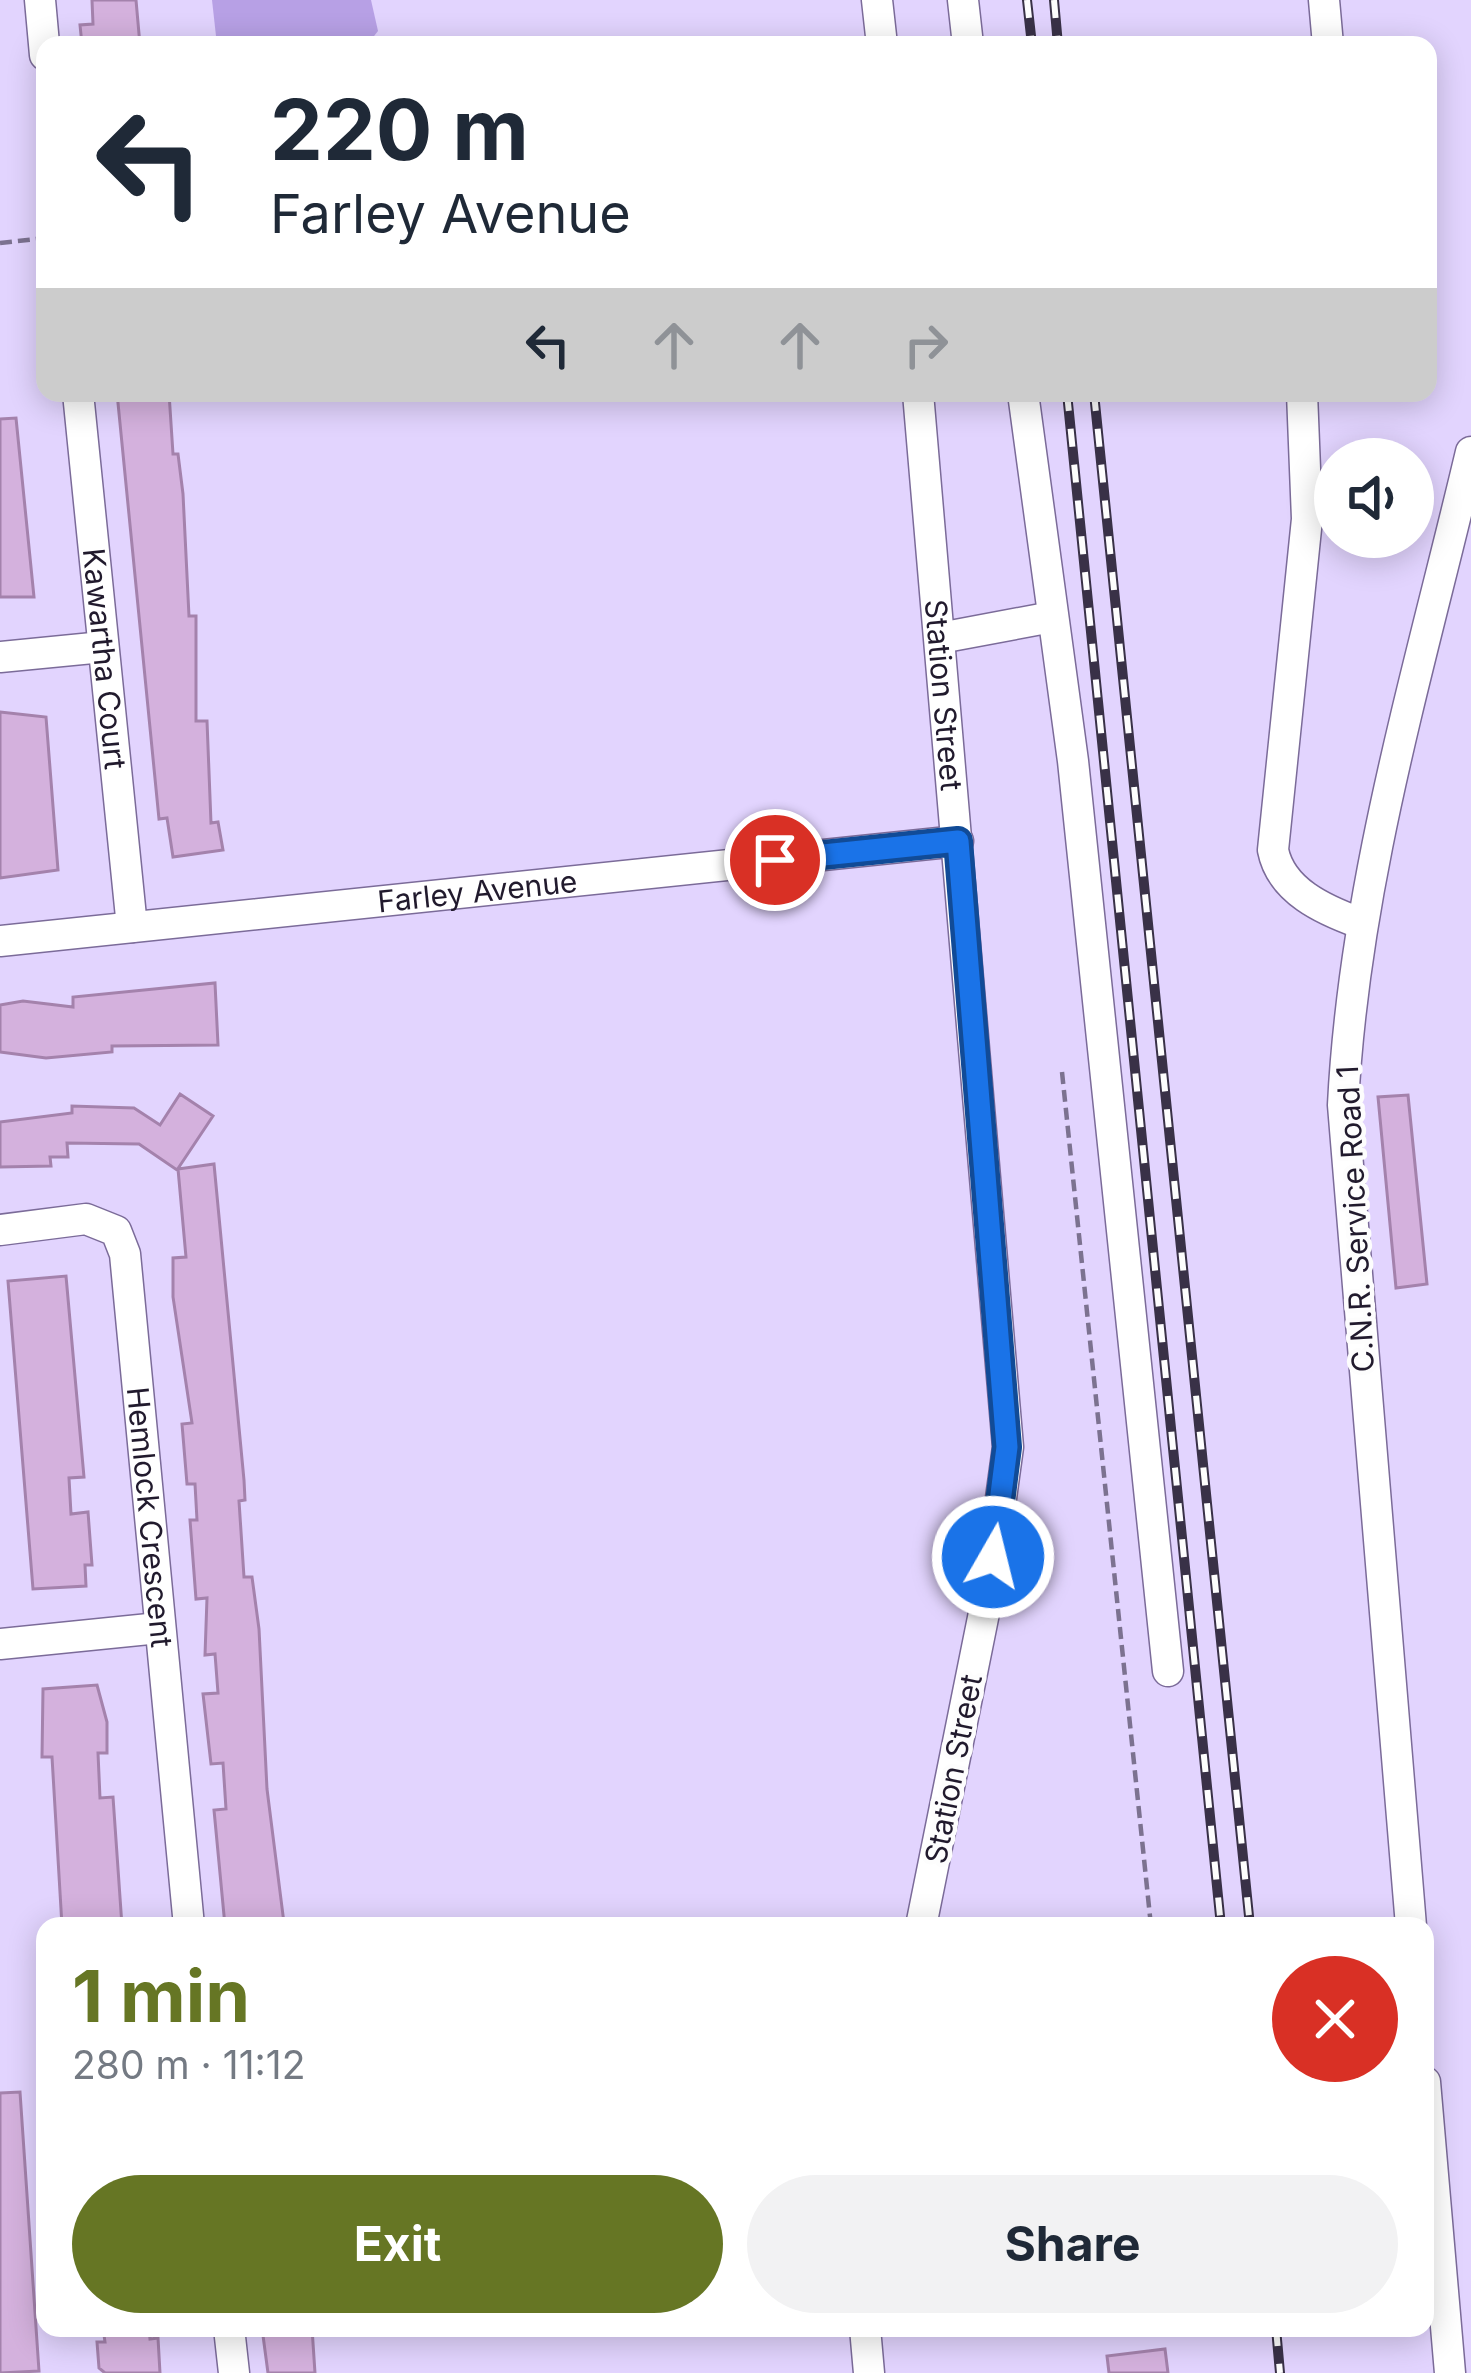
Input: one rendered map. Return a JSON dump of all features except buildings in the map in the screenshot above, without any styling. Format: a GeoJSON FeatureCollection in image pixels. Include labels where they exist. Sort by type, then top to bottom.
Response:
{"type":"FeatureCollection","features":[{"type":"Feature","properties":{"kind":"street"},"geometry":{"type":"LineString","coordinates":[[40,0],[43,36]]}},
{"type":"Feature","properties":{"kind":"street"},"geometry":{"type":"LineString","coordinates":[[877,0],[881,36]]}},
{"type":"Feature","properties":{"kind":"street"},"geometry":{"type":"LineString","coordinates":[[963,0],[967,36]]}},
{"type":"Feature","properties":{"kind":"street"},"geometry":{"type":"LineString","coordinates":[[1324,0],[1327,36]]}},
{"type":"Feature","properties":{"kind":"street","name":"Kawartha Court"},"geometry":{"type":"LineString","coordinates":[[79,402],[132,927]]}},
{"type":"Feature","properties":{"kind":"street","name":"Station Street"},"geometry":{"type":"LineString","coordinates":[[919,402],[1007,1447],[988,1593],[923,1917]]}},
{"type":"Feature","properties":{"kind":"street"},"geometry":{"type":"LineString","coordinates":[[1024,402],[1073,761],[1168,1672]]}},
{"type":"Feature","properties":{"kind":"street"},"geometry":{"type":"LineString","coordinates":[[1303,402],[1306,519],[1274,850],[1289,884],[1328,911],[1360,923]]}},
{"type":"Feature","properties":{"kind":"street","name":"C.N.R. Service Road 1"},"geometry":{"type":"LineString","coordinates":[[1411,1917],[1343,1125],[1348,1008],[1360,923],[1471,452]]}},
{"type":"Feature","properties":{"kind":"street"},"geometry":{"type":"LineString","coordinates":[[940,638],[1052,617]]}},
{"type":"Feature","properties":{"kind":"street"},"geometry":{"type":"LineString","coordinates":[[0,657],[103,647]]}},
{"type":"Feature","properties":{"kind":"street","name":"Farley Avenue"},"geometry":{"type":"LineString","coordinates":[[0,941],[958,841]]}},
{"type":"Feature","properties":{"kind":"street","name":"Hemlock Crescent"},"geometry":{"type":"LineString","coordinates":[[0,1229],[86,1219],[116,1231],[125,1254],[188,1917]]}},
{"type":"Feature","properties":{"kind":"street"},"geometry":{"type":"LineString","coordinates":[[0,1644],[159,1628]]}},
{"type":"Feature","properties":{"kind":"street"},"geometry":{"type":"LineString","coordinates":[[1434,2187],[1450,2373]]}},
{"type":"Feature","properties":{"kind":"street"},"geometry":{"type":"LineString","coordinates":[[231,2337],[234,2373]]}},
{"type":"Feature","properties":{"kind":"street"},"geometry":{"type":"LineString","coordinates":[[866,2337],[869,2373]]}},
{"type":"Feature","properties":{"kind":"path"},"geometry":{"type":"LineString","coordinates":[[0,244],[36,239]]}},
{"type":"Feature","properties":{"kind":"path"},"geometry":{"type":"LineString","coordinates":[[1062,1072],[1149,1917]]}},
{"type":"Feature","properties":{"kind":"shaded area"},"geometry":{"type":"Polygon","coordinates":[[[212,0],[371,0],[378,31],[374,36],[216,36],[212,0]]]}},
{"type":"Feature","properties":{"kind":"railway"},"geometry":{"type":"LineString","coordinates":[[1027,0],[1031,36]]}},
{"type":"Feature","properties":{"kind":"railway"},"geometry":{"type":"LineString","coordinates":[[1054,0],[1057,36]]}},
{"type":"Feature","properties":{"kind":"railway"},"geometry":{"type":"LineString","coordinates":[[1068,402],[1220,1917]]}},
{"type":"Feature","properties":{"kind":"railway"},"geometry":{"type":"LineString","coordinates":[[1095,402],[1249,1917]]}},
{"type":"Feature","properties":{"kind":"railway"},"geometry":{"type":"LineString","coordinates":[[1277,2337],[1280,2373]]}},
{"type":"Feature","properties":{"kind":"route"},"geometry":{"type":"LineString","coordinates":[[775,860],[958,841],[1007,1447],[993,1557]]}}]}
